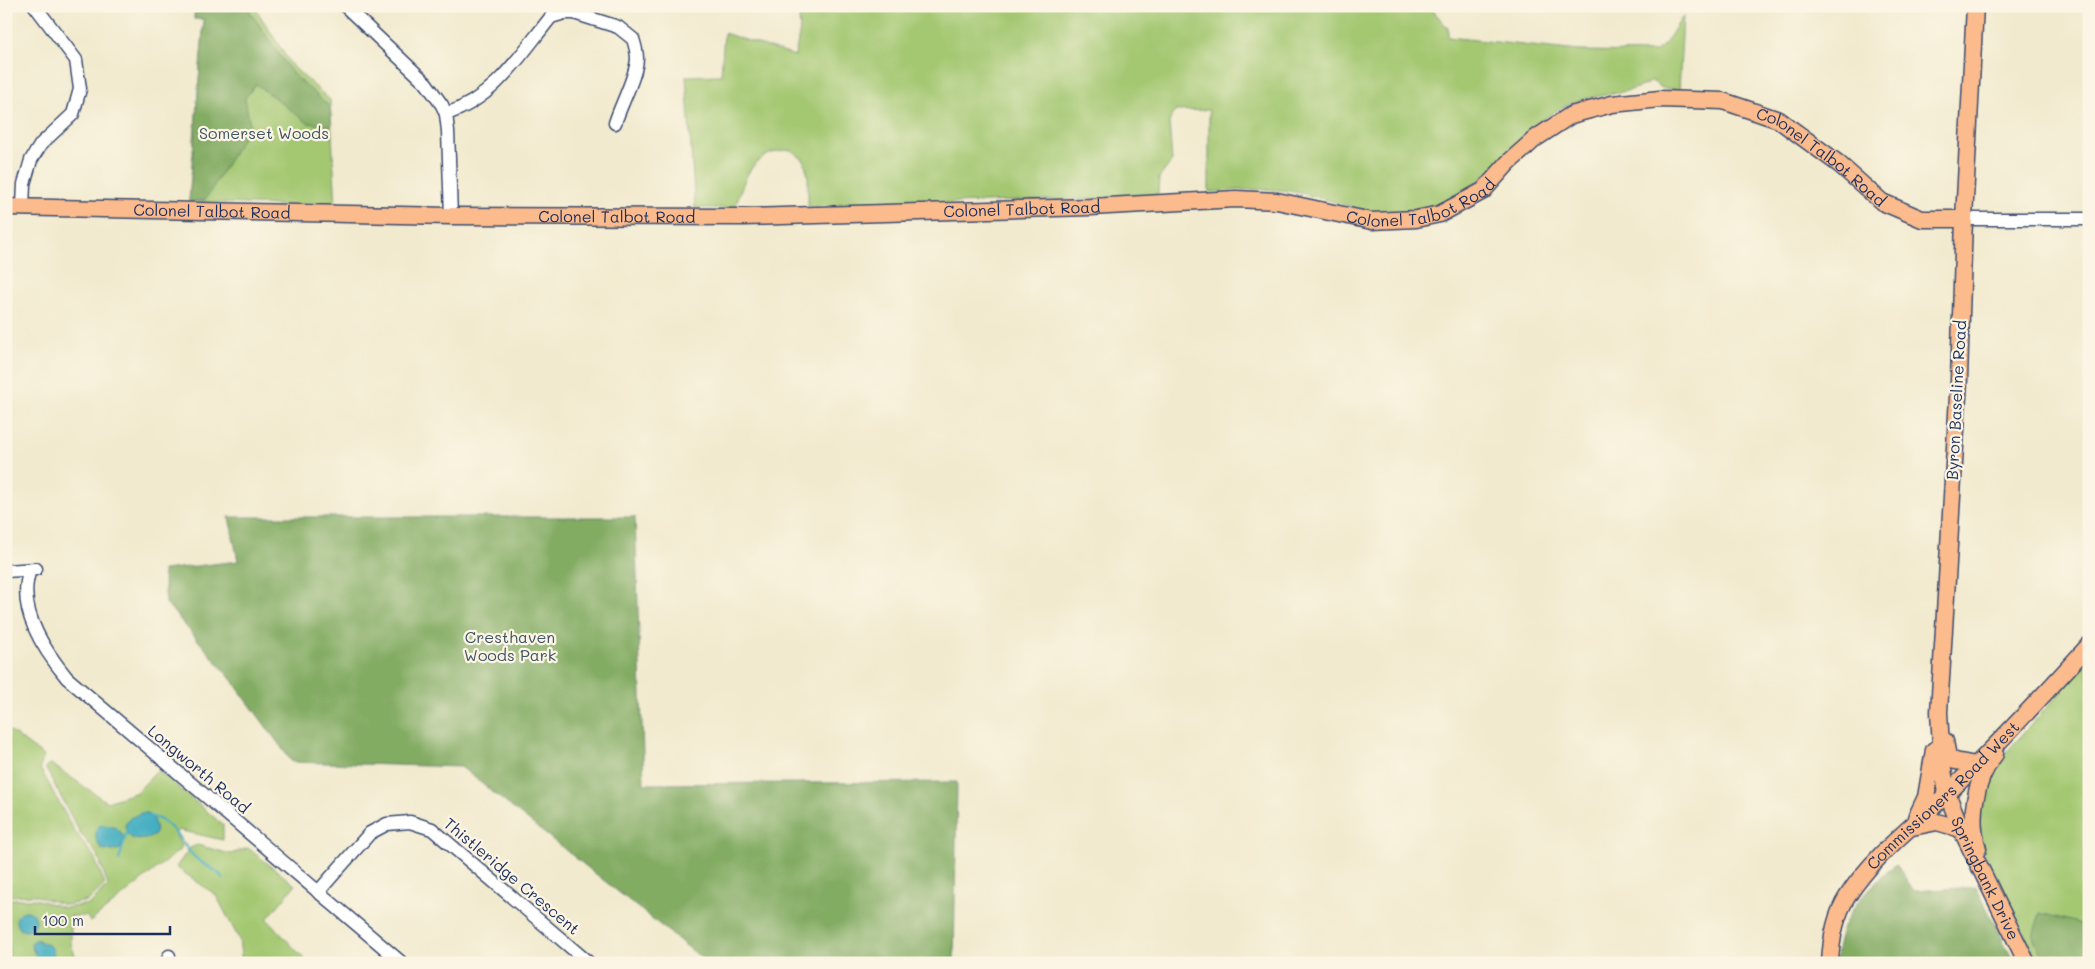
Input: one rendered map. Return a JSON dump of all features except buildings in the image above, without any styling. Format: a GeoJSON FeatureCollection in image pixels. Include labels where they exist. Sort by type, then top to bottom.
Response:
{"type":"FeatureCollection","features":[{"type":"Feature","properties":{"kind":"main road","name":"Byron Baseline Road"},"geometry":{"type":"LineString","coordinates":[[1947,793],[1942,764],[1939,712],[1959,380],[1964,219],[1975,6]]}},
{"type":"Feature","properties":{"kind":"main road","name":"Colonel Talbot Road"},"geometry":{"type":"LineString","coordinates":[[6,207],[451,216],[744,217],[1090,207],[1236,199],[1277,201],[1372,221],[1416,219],[1440,214],[1483,191],[1508,163],[1536,138],[1572,114],[1612,104],[1660,98],[1723,101],[1779,120],[1838,164],[1882,202],[1922,219],[1964,219]]}},
{"type":"Feature","properties":{"kind":"main road","name":"Commissioners Road West"},"geometry":{"type":"LineString","coordinates":[[1830,963],[1831,947],[1838,915],[1846,898],[1868,869],[1976,765],[2089,645]]}},
{"type":"Feature","properties":{"kind":"main road"},"geometry":{"type":"LineString","coordinates":[[1990,887],[1973,834],[1975,801],[1978,787],[1988,764],[2030,709]]}},
{"type":"Feature","properties":{"kind":"main road"},"geometry":{"type":"LineString","coordinates":[[1939,712],[1948,757],[1955,761],[1976,765]]}},
{"type":"Feature","properties":{"kind":"main road"},"geometry":{"type":"LineString","coordinates":[[1912,827],[1926,797],[1932,770],[1939,712]]}},
{"type":"Feature","properties":{"kind":"main road","name":"Springbank Drive"},"geometry":{"type":"LineString","coordinates":[[1947,793],[1961,829],[2027,963]]}},
{"type":"Feature","properties":{"kind":"main road"},"geometry":{"type":"LineString","coordinates":[[1912,827],[1944,822],[1961,829]]}},
{"type":"Feature","properties":{"kind":"street"},"geometry":{"type":"LineString","coordinates":[[23,207],[24,184],[31,160],[42,144],[73,114],[80,89],[76,60],[35,6]]}},
{"type":"Feature","properties":{"kind":"street"},"geometry":{"type":"LineString","coordinates":[[345,6],[426,83],[446,114],[451,216]]}},
{"type":"Feature","properties":{"kind":"street"},"geometry":{"type":"LineString","coordinates":[[446,114],[466,106],[481,97],[500,81],[551,17],[564,13],[574,13],[618,27],[633,39],[637,58],[632,80],[615,123]]}},
{"type":"Feature","properties":{"kind":"street"},"geometry":{"type":"LineString","coordinates":[[1964,219],[2089,218]]}},
{"type":"Feature","properties":{"kind":"street","name":"Longworth Road"},"geometry":{"type":"LineString","coordinates":[[6,571],[33,569],[25,582],[29,610],[38,638],[66,678],[402,963]]}},
{"type":"Feature","properties":{"kind":"street","name":"Thistleridge Crescent"},"geometry":{"type":"LineString","coordinates":[[318,892],[370,833],[387,824],[410,822],[432,829],[589,963]]}},
{"type":"Feature","properties":{"kind":"green space","name":"Somerset Woods"},"geometry":{"type":"Polygon","coordinates":[[[195,6],[254,6],[292,66],[330,100],[336,207],[189,202],[204,19],[194,19],[195,6]]]}},
{"type":"Feature","properties":{"kind":"green space"},"geometry":{"type":"Polygon","coordinates":[[[195,6],[246,6],[292,73],[330,107],[332,126],[308,123],[256,84],[245,98],[250,126],[205,200],[189,202],[204,19],[194,19],[195,6]]]}},
{"type":"Feature","properties":{"kind":"green space"},"geometry":{"type":"Polygon","coordinates":[[[798,6],[1429,6],[1448,28],[1448,37],[1579,51],[1655,52],[1665,44],[1683,16],[1679,90],[1662,88],[1652,81],[1632,90],[1586,98],[1565,106],[1546,117],[1470,187],[1451,199],[1413,212],[1373,212],[1310,195],[1278,190],[1252,189],[1209,192],[1209,110],[1175,111],[1169,122],[1172,161],[1159,178],[1158,194],[1091,199],[808,207],[808,176],[804,160],[791,150],[778,151],[768,155],[752,167],[747,175],[735,208],[695,208],[686,76],[721,75],[724,33],[795,56],[800,29],[798,6]]]}},
{"type":"Feature","properties":{"kind":"green space"},"geometry":{"type":"Polygon","coordinates":[[[6,433],[9,433],[8,514],[6,514],[6,433]]]}},
{"type":"Feature","properties":{"kind":"green space","name":"Cresthaven Woods Park"},"geometry":{"type":"Polygon","coordinates":[[[229,517],[635,517],[644,784],[957,782],[954,963],[708,963],[461,767],[292,762],[231,679],[166,603],[163,570],[238,561],[229,517]]]}},
{"type":"Feature","properties":{"kind":"green space"},"geometry":{"type":"Polygon","coordinates":[[[2089,660],[2089,963],[2039,963],[1982,849],[1979,801],[2003,756],[2089,660]]]}},
{"type":"Feature","properties":{"kind":"green space"},"geometry":{"type":"Polygon","coordinates":[[[6,728],[44,756],[40,768],[75,832],[94,857],[105,884],[88,901],[65,905],[34,895],[6,896],[6,728]]]}},
{"type":"Feature","properties":{"kind":"green space"},"geometry":{"type":"Polygon","coordinates":[[[51,764],[107,802],[137,792],[158,770],[223,825],[223,840],[178,830],[175,833],[182,848],[90,922],[87,916],[71,916],[71,944],[78,963],[9,963],[6,899],[35,899],[65,908],[90,904],[108,885],[98,856],[79,831],[46,769],[46,766],[51,764]]]}},
{"type":"Feature","properties":{"kind":"green space"},"geometry":{"type":"Polygon","coordinates":[[[197,845],[231,854],[248,848],[295,885],[267,919],[308,963],[242,963],[239,939],[216,895],[176,867],[190,848],[197,845]]]}},
{"type":"Feature","properties":{"kind":"green space"},"geometry":{"type":"Polygon","coordinates":[[[1896,864],[1914,891],[1976,887],[2014,962],[1836,963],[1841,932],[1854,907],[1873,885],[1896,864]]]}},
{"type":"Feature","properties":{"kind":"green space"},"geometry":{"type":"Polygon","coordinates":[[[2040,913],[2082,924],[2089,928],[2089,963],[2045,963],[2033,936],[2040,913]]]}},
{"type":"Feature","properties":{"kind":"water"},"geometry":{"type":"Polygon","coordinates":[[[141,813],[148,813],[152,818],[156,832],[155,835],[140,840],[129,835],[125,825],[130,818],[141,813]]]}},
{"type":"Feature","properties":{"kind":"water"},"geometry":{"type":"Polygon","coordinates":[[[100,825],[112,826],[118,829],[124,839],[120,849],[113,851],[101,849],[96,839],[96,829],[100,825]]]}},
{"type":"Feature","properties":{"kind":"water"},"geometry":{"type":"Polygon","coordinates":[[[26,911],[33,914],[36,921],[33,928],[26,931],[19,928],[16,921],[19,914],[26,911]]]}},
{"type":"Feature","properties":{"kind":"water"},"geometry":{"type":"Polygon","coordinates":[[[38,939],[53,950],[54,955],[51,961],[44,962],[37,958],[31,946],[32,942],[38,939]]]}},
{"type":"Feature","properties":{"kind":"waterway"},"geometry":{"type":"LineString","coordinates":[[148,816],[165,822],[192,854],[215,870],[223,879]]}},
{"type":"Feature","properties":{"kind":"waterway"},"geometry":{"type":"LineString","coordinates":[[119,860],[127,830]]}}]}
